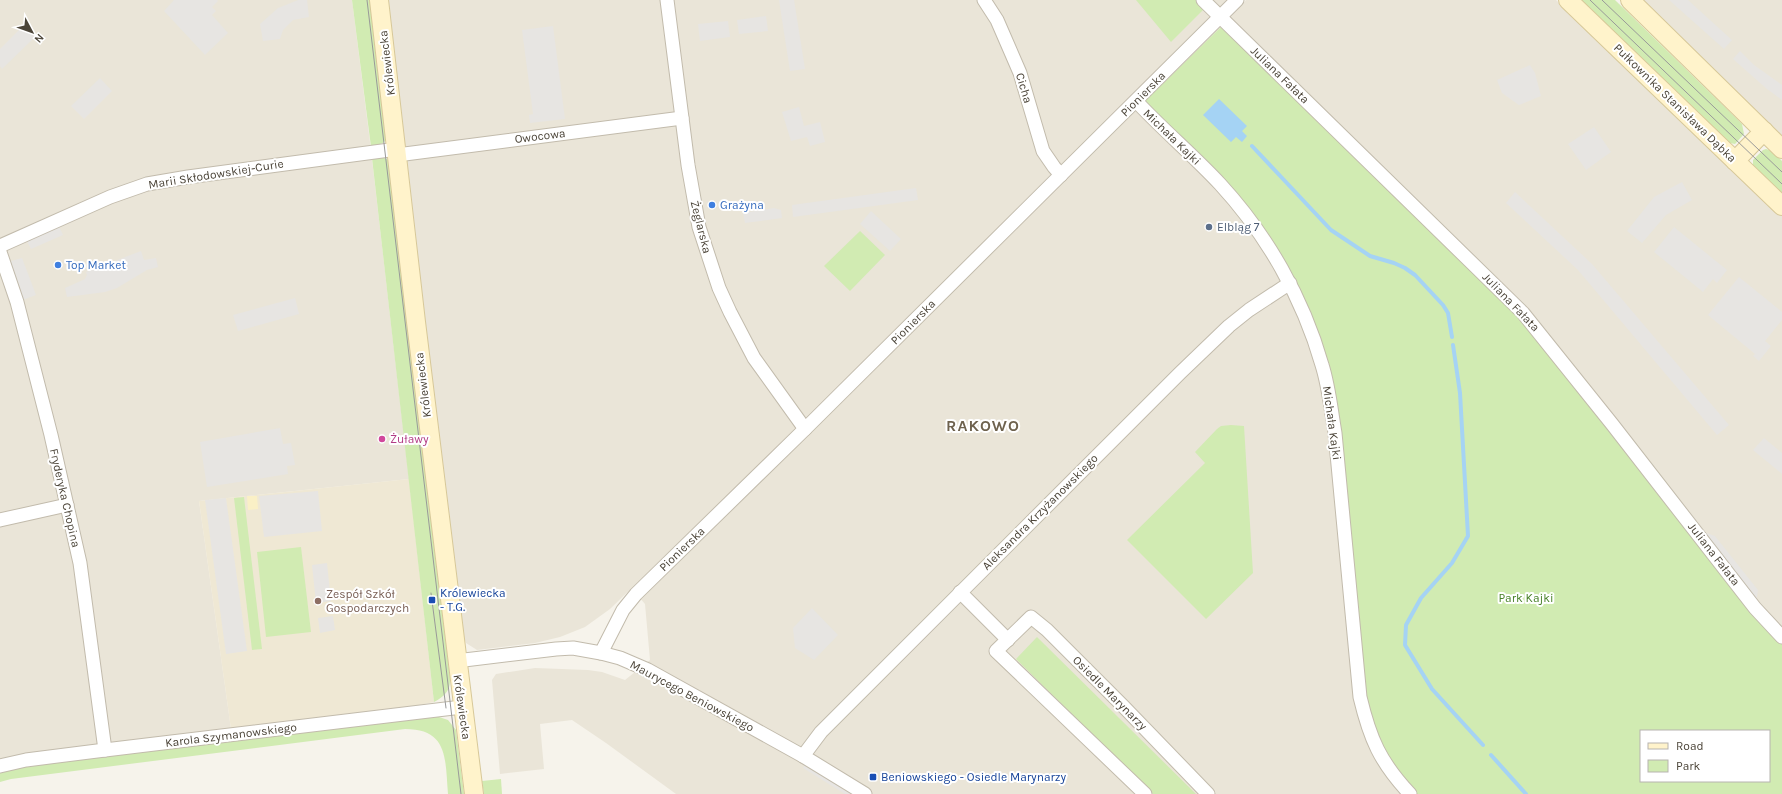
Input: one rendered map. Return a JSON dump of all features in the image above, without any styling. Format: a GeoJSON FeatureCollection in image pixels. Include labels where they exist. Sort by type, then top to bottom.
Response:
{"type":"FeatureCollection","features":[{"type":"Feature","properties":{"kind":"main road","name":"Królewiecka"},"geometry":{"type":"LineString","coordinates":[[380,0],[456,661],[474,794]]}},
{"type":"Feature","properties":{"kind":"main road","name":"Pułkownika Stanisława Dąbka"},"geometry":{"type":"LineString","coordinates":[[1568,0],[1782,206]]}},
{"type":"Feature","properties":{"kind":"main road"},"geometry":{"type":"LineString","coordinates":[[1630,0],[1782,149]]}},
{"type":"Feature","properties":{"kind":"main road"},"geometry":{"type":"LineString","coordinates":[[1735,161],[1764,131]]}},
{"type":"Feature","properties":{"kind":"street","name":"Żeglarska"},"geometry":{"type":"LineString","coordinates":[[667,0],[688,165],[699,227],[719,288],[754,358],[805,430]]}},
{"type":"Feature","properties":{"kind":"street","name":"Cicha"},"geometry":{"type":"LineString","coordinates":[[984,0],[999,24],[1020,73],[1042,151],[1048,161],[1061,175]]}},
{"type":"Feature","properties":{"kind":"street","name":"Juliana Fałata"},"geometry":{"type":"LineString","coordinates":[[1203,0],[1532,322],[1755,608],[1782,637]]}},
{"type":"Feature","properties":{"kind":"street","name":"Pionierska"},"geometry":{"type":"LineString","coordinates":[[601,653],[623,610],[636,594],[805,430],[1237,0]]}},
{"type":"Feature","properties":{"kind":"street","name":"Michała Kajki"},"geometry":{"type":"LineString","coordinates":[[1136,101],[1220,184],[1252,223],[1290,283],[1316,344],[1330,397],[1335,433],[1357,675],[1366,726],[1374,746],[1382,760],[1410,794]]}},
{"type":"Feature","properties":{"kind":"street","name":"Owocowa"},"geometry":{"type":"LineString","coordinates":[[397,152],[682,118]]}},
{"type":"Feature","properties":{"kind":"street","name":"Marii Skłodowskiej-Curie"},"geometry":{"type":"LineString","coordinates":[[0,246],[97,202],[147,184],[188,177],[397,152]]}},
{"type":"Feature","properties":{"kind":"street","name":"Fryderyka Chopina"},"geometry":{"type":"LineString","coordinates":[[0,252],[16,297],[67,505],[81,571],[105,750]]}},
{"type":"Feature","properties":{"kind":"street","name":"Aleksandra Krzyżanowskiego"},"geometry":{"type":"LineString","coordinates":[[803,756],[821,732],[1229,326],[1249,310],[1290,283]]}},
{"type":"Feature","properties":{"kind":"street"},"geometry":{"type":"LineString","coordinates":[[0,520],[67,505]]}},
{"type":"Feature","properties":{"kind":"street"},"geometry":{"type":"LineString","coordinates":[[960,592],[1008,640]]}},
{"type":"Feature","properties":{"kind":"street","name":"Osiedle Marynarzy"},"geometry":{"type":"LineString","coordinates":[[1145,794],[996,652],[1031,617],[1047,630],[1208,794]]}},
{"type":"Feature","properties":{"kind":"street","name":"Maurycego Beniowskiego"},"geometry":{"type":"LineString","coordinates":[[456,661],[573,648],[620,658],[648,670],[803,756],[865,794]]}},
{"type":"Feature","properties":{"kind":"street","name":"Karola Szymanowskiego"},"geometry":{"type":"LineString","coordinates":[[0,766],[26,760],[462,707]]}},
{"type":"Feature","properties":{"kind":"shaded area"},"geometry":{"type":"Polygon","coordinates":[[[0,0],[352,0],[409,479],[199,501],[231,729],[20,755],[0,759],[0,0]]]}},
{"type":"Feature","properties":{"kind":"shaded area"},"geometry":{"type":"Polygon","coordinates":[[[174,0],[217,0],[218,1],[212,7],[216,11],[212,15],[228,33],[205,55],[164,11],[174,0]]]}},
{"type":"Feature","properties":{"kind":"shaded area"},"geometry":{"type":"Polygon","coordinates":[[[298,0],[307,0],[309,17],[293,20],[283,30],[280,39],[263,41],[260,24],[278,8],[298,0]]]}},
{"type":"Feature","properties":{"kind":"shaded area"},"geometry":{"type":"Polygon","coordinates":[[[388,0],[1227,0],[875,352],[610,609],[585,627],[560,637],[535,643],[477,650],[466,643],[461,631],[388,0]]]}},
{"type":"Feature","properties":{"kind":"shaded area"},"geometry":{"type":"Polygon","coordinates":[[[779,0],[794,0],[805,69],[790,71],[779,0]]]}},
{"type":"Feature","properties":{"kind":"shaded area"},"geometry":{"type":"Polygon","coordinates":[[[1246,0],[1556,0],[1740,178],[1782,216],[1782,637],[1226,22],[1246,0]]]}},
{"type":"Feature","properties":{"kind":"shaded area"},"geometry":{"type":"Polygon","coordinates":[[[1637,0],[1782,0],[1782,141],[1637,0]]]}},
{"type":"Feature","properties":{"kind":"shaded area"},"geometry":{"type":"Polygon","coordinates":[[[1669,0],[1688,0],[1732,40],[1724,49],[1669,0]]]}},
{"type":"Feature","properties":{"kind":"shaded area"},"geometry":{"type":"Polygon","coordinates":[[[766,16],[768,31],[739,34],[737,20],[766,16]]]}},
{"type":"Feature","properties":{"kind":"shaded area"},"geometry":{"type":"Polygon","coordinates":[[[728,21],[730,37],[700,41],[698,24],[728,21]]]}},
{"type":"Feature","properties":{"kind":"shaded area"},"geometry":{"type":"Polygon","coordinates":[[[24,25],[35,37],[2,69],[0,66],[0,49],[24,25]]]}},
{"type":"Feature","properties":{"kind":"shaded area"},"geometry":{"type":"Polygon","coordinates":[[[553,26],[565,119],[530,123],[529,115],[533,114],[522,30],[553,26]]]}},
{"type":"Feature","properties":{"kind":"shaded area"},"geometry":{"type":"Polygon","coordinates":[[[1740,51],[1754,65],[1782,85],[1782,100],[1733,59],[1740,51]]]}},
{"type":"Feature","properties":{"kind":"shaded area"},"geometry":{"type":"Polygon","coordinates":[[[1530,65],[1535,73],[1541,96],[1519,105],[1502,93],[1497,80],[1530,65]]]}},
{"type":"Feature","properties":{"kind":"shaded area"},"geometry":{"type":"Polygon","coordinates":[[[100,78],[112,91],[84,119],[71,106],[100,78]]]}},
{"type":"Feature","properties":{"kind":"shaded area"},"geometry":{"type":"Polygon","coordinates":[[[1140,106],[1252,223],[1308,322],[1410,794],[676,794],[572,720],[540,724],[544,769],[500,774],[492,680],[496,674],[535,668],[588,670],[602,672],[625,680],[650,660],[645,604],[639,597],[1140,106]]]}},
{"type":"Feature","properties":{"kind":"shaded area"},"geometry":{"type":"Polygon","coordinates":[[[799,107],[804,126],[820,122],[825,142],[810,146],[807,137],[791,141],[782,112],[799,107]]]}},
{"type":"Feature","properties":{"kind":"shaded area"},"geometry":{"type":"Polygon","coordinates":[[[1594,127],[1611,152],[1586,170],[1568,144],[1594,127]]]}},
{"type":"Feature","properties":{"kind":"shaded area"},"geometry":{"type":"Polygon","coordinates":[[[1682,182],[1692,200],[1666,215],[1642,243],[1627,231],[1654,197],[1682,182]]]}},
{"type":"Feature","properties":{"kind":"shaded area"},"geometry":{"type":"Polygon","coordinates":[[[916,188],[918,200],[793,217],[792,205],[916,188]]]}},
{"type":"Feature","properties":{"kind":"shaded area"},"geometry":{"type":"Polygon","coordinates":[[[1515,192],[1592,264],[1729,425],[1717,435],[1578,270],[1506,203],[1515,192]]]}},
{"type":"Feature","properties":{"kind":"shaded area"},"geometry":{"type":"Polygon","coordinates":[[[774,208],[781,210],[782,218],[745,223],[743,213],[774,208]]]}},
{"type":"Feature","properties":{"kind":"shaded area"},"geometry":{"type":"Polygon","coordinates":[[[871,211],[901,239],[890,251],[860,224],[871,211]]]}},
{"type":"Feature","properties":{"kind":"shaded area"},"geometry":{"type":"Polygon","coordinates":[[[56,220],[63,235],[31,249],[24,235],[56,220]]]}},
{"type":"Feature","properties":{"kind":"shaded area"},"geometry":{"type":"Polygon","coordinates":[[[1674,227],[1727,270],[1717,283],[1713,279],[1703,292],[1654,252],[1674,227]]]}},
{"type":"Feature","properties":{"kind":"shaded area"},"geometry":{"type":"Polygon","coordinates":[[[141,251],[144,260],[156,258],[158,267],[147,270],[117,288],[105,292],[67,297],[65,288],[85,279],[87,275],[86,272],[141,251]]]}},
{"type":"Feature","properties":{"kind":"shaded area"},"geometry":{"type":"Polygon","coordinates":[[[22,258],[36,295],[17,302],[4,263],[22,258]]]}},
{"type":"Feature","properties":{"kind":"shaded area"},"geometry":{"type":"Polygon","coordinates":[[[1739,277],[1782,312],[1782,320],[1765,341],[1771,346],[1759,361],[1753,356],[1755,354],[1708,315],[1739,277]]]}},
{"type":"Feature","properties":{"kind":"shaded area"},"geometry":{"type":"Polygon","coordinates":[[[295,298],[299,314],[238,331],[233,315],[295,298]]]}},
{"type":"Feature","properties":{"kind":"shaded area"},"geometry":{"type":"Polygon","coordinates":[[[280,428],[283,444],[291,443],[295,465],[287,466],[288,474],[207,487],[200,442],[280,428]]]}},
{"type":"Feature","properties":{"kind":"shaded area"},"geometry":{"type":"Polygon","coordinates":[[[1764,438],[1782,453],[1782,474],[1753,450],[1764,438]]]}},
{"type":"Feature","properties":{"kind":"shaded area","name":"Zespół Szkół Gospodarczych"},"geometry":{"type":"Polygon","coordinates":[[[409,479],[434,702],[414,706],[231,729],[199,501],[409,479]]]}},
{"type":"Feature","properties":{"kind":"shaded area"},"geometry":{"type":"Polygon","coordinates":[[[318,491],[322,531],[264,537],[259,496],[318,491]]]}},
{"type":"Feature","properties":{"kind":"shaded area"},"geometry":{"type":"Polygon","coordinates":[[[226,498],[247,651],[226,654],[205,500],[226,498]]]}},
{"type":"Feature","properties":{"kind":"shaded area"},"geometry":{"type":"Polygon","coordinates":[[[1695,529],[1715,536],[1758,590],[1755,608],[1695,529]]]}},
{"type":"Feature","properties":{"kind":"shaded area"},"geometry":{"type":"Polygon","coordinates":[[[327,563],[331,601],[316,603],[312,565],[327,563]]]}},
{"type":"Feature","properties":{"kind":"shaded area"},"geometry":{"type":"Polygon","coordinates":[[[812,608],[838,635],[814,660],[795,648],[793,628],[812,608]]]}},
{"type":"Feature","properties":{"kind":"shaded area"},"geometry":{"type":"Polygon","coordinates":[[[333,616],[335,630],[320,633],[318,618],[333,616]]]}},
{"type":"Feature","properties":{"kind":"shaded area"},"geometry":{"type":"Polygon","coordinates":[[[809,759],[865,794],[845,794],[803,768],[809,759]]]}},
{"type":"Feature","properties":{"kind":"green space"},"geometry":{"type":"Polygon","coordinates":[[[352,0],[370,0],[387,139],[383,143],[371,147],[352,0]]]}},
{"type":"Feature","properties":{"kind":"green space"},"geometry":{"type":"Polygon","coordinates":[[[1136,0],[1197,0],[1205,8],[1171,42],[1136,0]]]}},
{"type":"Feature","properties":{"kind":"green space"},"geometry":{"type":"Polygon","coordinates":[[[1579,0],[1615,0],[1742,124],[1744,134],[1735,144],[1730,143],[1579,0]]]}},
{"type":"Feature","properties":{"kind":"green space","name":"Park Kajki"},"geometry":{"type":"Polygon","coordinates":[[[1226,22],[1523,313],[1782,637],[1782,794],[1410,794],[1366,726],[1343,525],[1316,344],[1252,223],[1140,106],[1226,22]]]}},
{"type":"Feature","properties":{"kind":"green space"},"geometry":{"type":"Polygon","coordinates":[[[1766,149],[1772,151],[1782,161],[1782,195],[1753,167],[1753,160],[1766,149]]]}},
{"type":"Feature","properties":{"kind":"green space"},"geometry":{"type":"Polygon","coordinates":[[[382,157],[387,159],[389,162],[450,677],[448,689],[434,702],[372,158],[382,157]]]}},
{"type":"Feature","properties":{"kind":"green space"},"geometry":{"type":"Polygon","coordinates":[[[860,231],[885,255],[850,291],[824,266],[860,231]]]}},
{"type":"Feature","properties":{"kind":"green space"},"geometry":{"type":"Polygon","coordinates":[[[1221,426],[1244,426],[1253,573],[1206,619],[1127,540],[1205,463],[1195,452],[1221,426]]]}},
{"type":"Feature","properties":{"kind":"green space"},"geometry":{"type":"Polygon","coordinates":[[[244,497],[262,649],[252,650],[234,498],[244,497]]]}},
{"type":"Feature","properties":{"kind":"green space"},"geometry":{"type":"Polygon","coordinates":[[[301,547],[311,632],[266,637],[257,552],[301,547]]]}},
{"type":"Feature","properties":{"kind":"green space"},"geometry":{"type":"Polygon","coordinates":[[[1037,637],[1196,794],[1153,794],[1016,659],[1037,637]]]}},
{"type":"Feature","properties":{"kind":"green space"},"geometry":{"type":"Polygon","coordinates":[[[436,716],[448,720],[456,730],[464,794],[448,794],[445,758],[437,741],[430,734],[419,730],[405,729],[11,779],[0,782],[0,772],[22,767],[436,716]]]}},
{"type":"Feature","properties":{"kind":"green space"},"geometry":{"type":"Polygon","coordinates":[[[501,779],[502,794],[484,794],[482,781],[501,779]]]}},
{"type":"Feature","properties":{"kind":"sand"},"geometry":{"type":"Polygon","coordinates":[[[247,496],[257,496],[258,509],[248,510],[247,496]]]}},
{"type":"Feature","properties":{"kind":"water"},"geometry":{"type":"Polygon","coordinates":[[[1219,99],[1247,126],[1242,131],[1247,136],[1242,142],[1236,137],[1231,142],[1203,115],[1219,99]]]}},
{"type":"Feature","properties":{"kind":"waterway"},"geometry":{"type":"LineString","coordinates":[[1252,146],[1331,230],[1370,256],[1394,263],[1415,275],[1443,305],[1448,313],[1452,337]]}},
{"type":"Feature","properties":{"kind":"waterway"},"geometry":{"type":"LineString","coordinates":[[1453,345],[1460,393],[1468,536],[1452,563],[1421,598],[1406,625],[1405,645],[1432,689],[1483,745]]}},
{"type":"Feature","properties":{"kind":"waterway"},"geometry":{"type":"LineString","coordinates":[[1491,755],[1526,794]]}},
{"type":"Feature","properties":{"kind":"tram line"},"geometry":{"type":"LineString","coordinates":[[367,0],[461,794]]}},
{"type":"Feature","properties":{"kind":"tram line"},"geometry":{"type":"LineString","coordinates":[[1590,0],[1782,184]]}},
{"type":"Feature","properties":{"kind":"tram line"},"geometry":{"type":"LineString","coordinates":[[1602,0],[1782,172]]}},
{"type":"Feature","properties":{"kind":"tram line"},"geometry":{"type":"LineString","coordinates":[[431,593],[446,708]]}},
{"type":"Feature","properties":{"kind":"place","name":"Grażyna"},"geometry":{"type":"Point","coordinates":[712,205]}},
{"type":"Feature","properties":{"kind":"place","name":"Elbląg 7"},"geometry":{"type":"Point","coordinates":[1209,227]}},
{"type":"Feature","properties":{"kind":"place","name":"Top Market"},"geometry":{"type":"Point","coordinates":[58,265]}},
{"type":"Feature","properties":{"kind":"place","name":"Żuławy"},"geometry":{"type":"Point","coordinates":[382,439]}},
{"type":"Feature","properties":{"kind":"place","name":"Królewiecka - T.G."},"geometry":{"type":"Point","coordinates":[432,600]}},
{"type":"Feature","properties":{"kind":"place","name":"Zespół Szkół Gospodarczych"},"geometry":{"type":"Point","coordinates":[318,601]}},
{"type":"Feature","properties":{"kind":"place","name":"Beniowskiego - Osiedle Marynarzy"},"geometry":{"type":"Point","coordinates":[873,777]}},
{"type":"Feature","properties":{"kind":"district","name":"RAKOWO"},"geometry":{"type":"Point","coordinates":[983,425]}}]}
